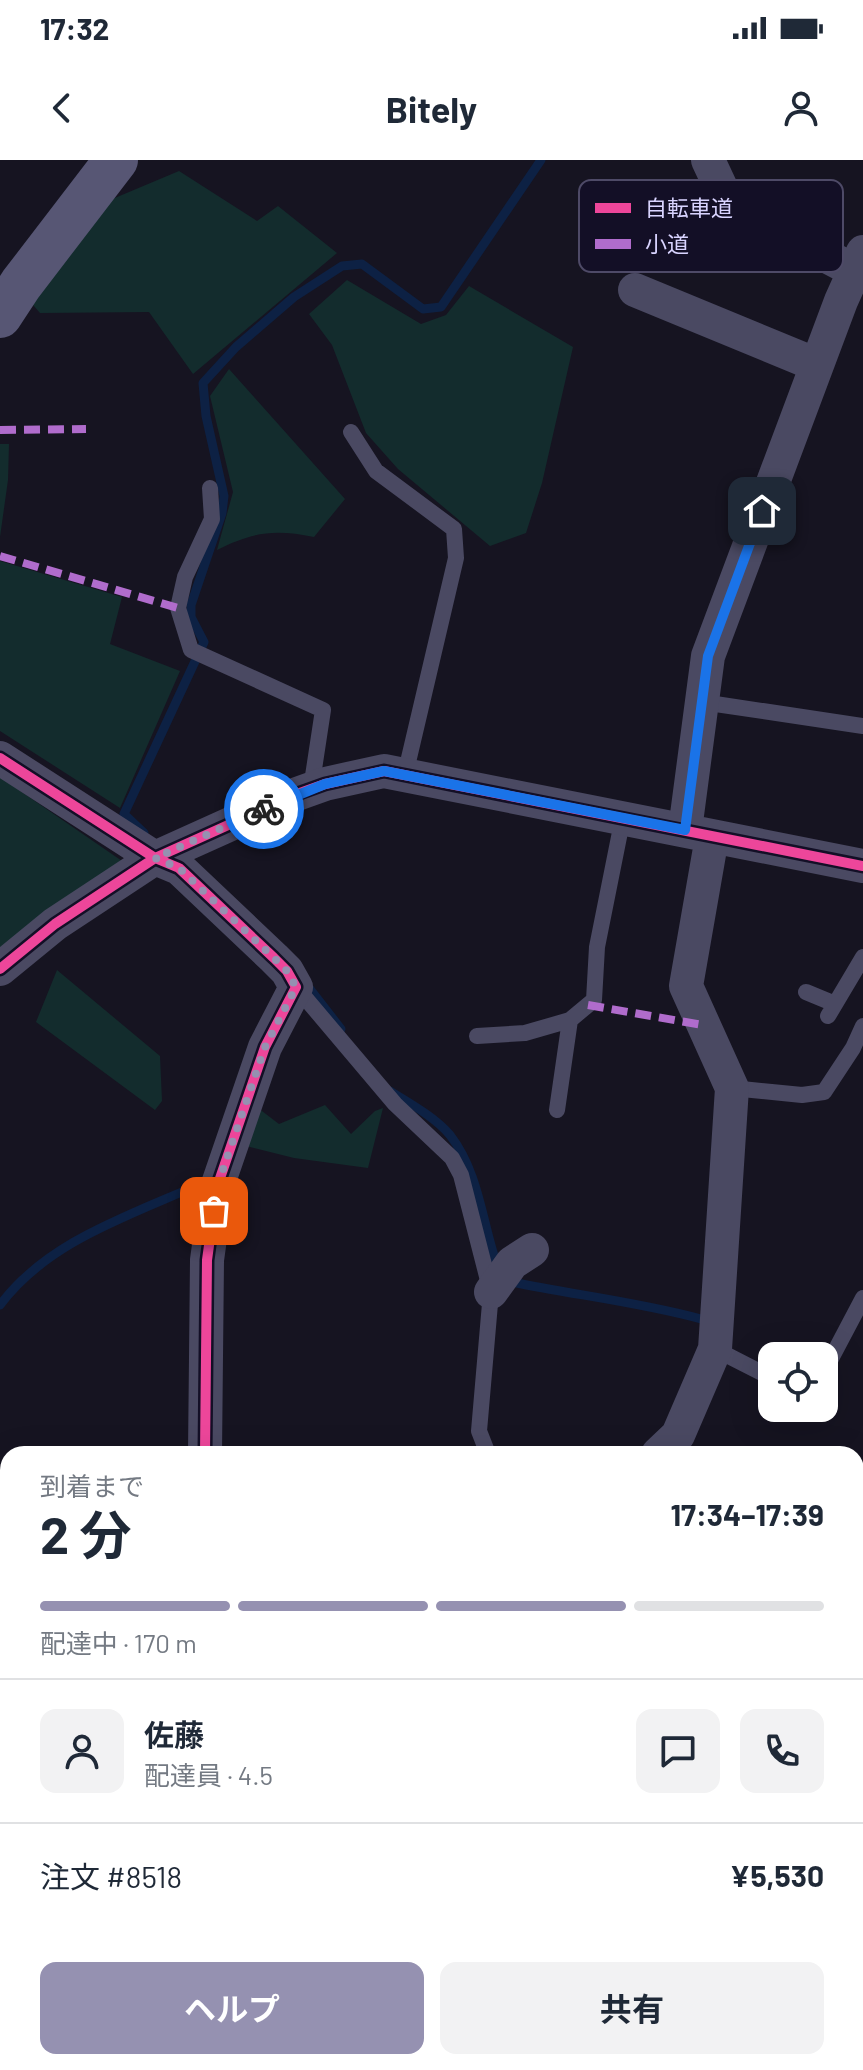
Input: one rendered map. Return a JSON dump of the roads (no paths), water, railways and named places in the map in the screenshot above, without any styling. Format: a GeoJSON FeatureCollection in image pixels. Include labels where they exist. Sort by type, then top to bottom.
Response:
{"type":"FeatureCollection","features":[{"type":"Feature","properties":{"kind":"street"},"geometry":{"type":"LineString","coordinates":[[0,316],[116,160]]}},
{"type":"Feature","properties":{"kind":"street"},"geometry":{"type":"LineString","coordinates":[[708,160],[717,180]]}},
{"type":"Feature","properties":{"kind":"street"},"geometry":{"type":"LineString","coordinates":[[666,1446],[678,1435],[715,1349],[732,1088],[686,986],[699,833],[702,702],[708,656],[859,261]]}},
{"type":"Feature","properties":{"kind":"street"},"geometry":{"type":"LineString","coordinates":[[635,290],[817,365]]}},
{"type":"Feature","properties":{"kind":"street"},"geometry":{"type":"LineString","coordinates":[[0,758],[155,858],[179,868],[287,971],[296,987],[265,1047],[217,1187],[207,1260],[205,1446]]}},
{"type":"Feature","properties":{"kind":"street"},"geometry":{"type":"LineString","coordinates":[[0,969],[55,924],[155,858],[311,789],[384,771],[863,866]]}},
{"type":"Feature","properties":{"kind":"street"},"geometry":{"type":"LineString","coordinates":[[491,1292],[512,1263],[532,1250]]}},
{"type":"Feature","properties":{"kind":"lane"},"geometry":{"type":"LineString","coordinates":[[351,432],[376,471],[454,529],[456,558],[405,775]]}},
{"type":"Feature","properties":{"kind":"lane"},"geometry":{"type":"LineString","coordinates":[[210,488],[212,519],[185,577],[178,608],[191,650],[323,710],[311,789]]}},
{"type":"Feature","properties":{"kind":"lane"},"geometry":{"type":"LineString","coordinates":[[702,702],[863,726]]}},
{"type":"Feature","properties":{"kind":"lane"},"geometry":{"type":"LineString","coordinates":[[477,1036],[525,1033],[570,1020],[594,1000],[597,947],[623,817]]}},
{"type":"Feature","properties":{"kind":"lane"},"geometry":{"type":"LineString","coordinates":[[806,992],[832,1010],[863,957]]}},
{"type":"Feature","properties":{"kind":"lane"},"geometry":{"type":"LineString","coordinates":[[296,987],[395,1104],[452,1158],[461,1175],[491,1292],[479,1431],[485,1446]]}},
{"type":"Feature","properties":{"kind":"lane"},"geometry":{"type":"LineString","coordinates":[[557,1110],[570,1020]]}},
{"type":"Feature","properties":{"kind":"lane"},"geometry":{"type":"LineString","coordinates":[[732,1088],[802,1095],[824,1092],[858,1050],[863,1026]]}},
{"type":"Feature","properties":{"kind":"lane"},"geometry":{"type":"LineString","coordinates":[[838,1345],[863,1298]]}},
{"type":"Feature","properties":{"kind":"lane"},"geometry":{"type":"LineString","coordinates":[[715,1349],[758,1371]]}},
{"type":"Feature","properties":{"kind":"waterway"},"geometry":{"type":"LineString","coordinates":[[144,833],[124,814],[204,642],[191,617],[191,605],[222,513],[224,496],[206,416],[203,383],[236,347],[294,297],[342,266],[362,264],[423,309],[441,307],[541,160]]}},
{"type":"Feature","properties":{"kind":"waterway"},"geometry":{"type":"LineString","coordinates":[[306,984],[341,1029]]}},
{"type":"Feature","properties":{"kind":"waterway"},"geometry":{"type":"LineString","coordinates":[[390,1091],[437,1122],[460,1150],[474,1183],[498,1268]]}},
{"type":"Feature","properties":{"kind":"waterway"},"geometry":{"type":"LineString","coordinates":[[0,1305],[19,1283],[66,1247],[118,1219],[200,1184]]}},
{"type":"Feature","properties":{"kind":"waterway"},"geometry":{"type":"LineString","coordinates":[[507,1279],[701,1319]]}}]}
